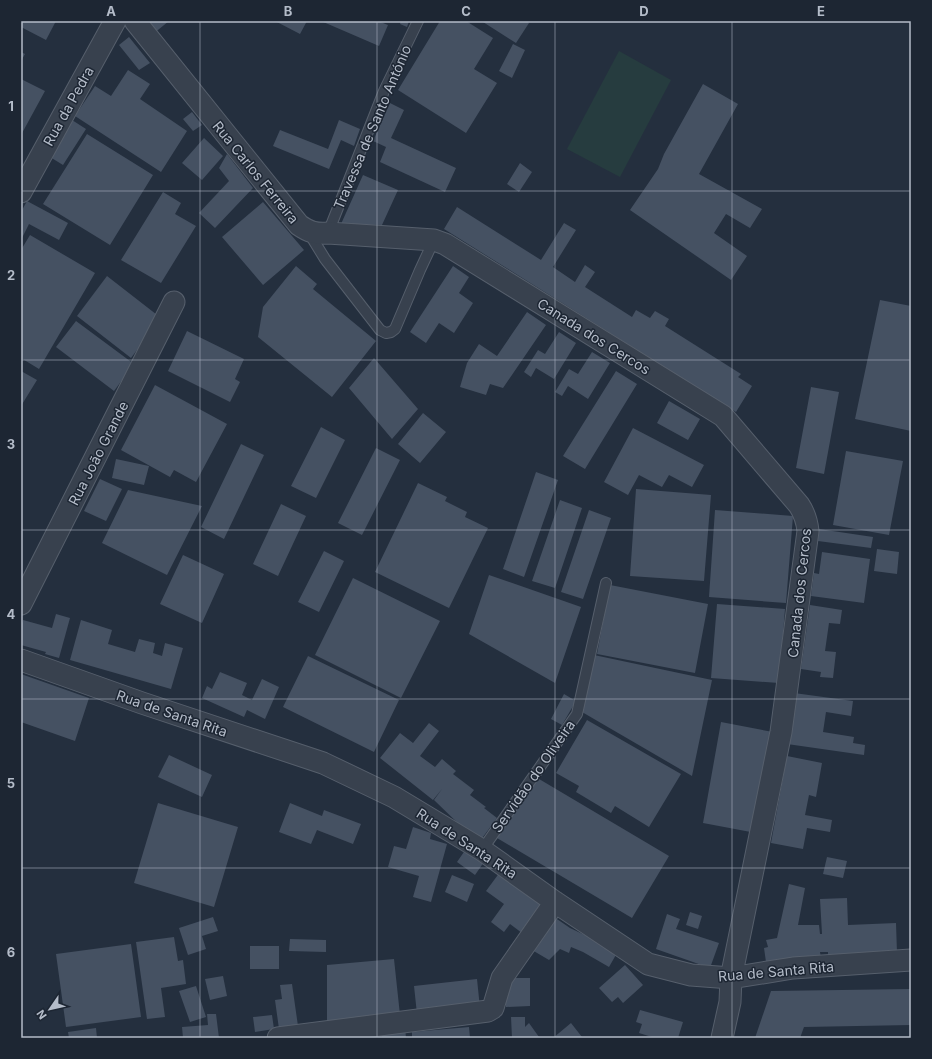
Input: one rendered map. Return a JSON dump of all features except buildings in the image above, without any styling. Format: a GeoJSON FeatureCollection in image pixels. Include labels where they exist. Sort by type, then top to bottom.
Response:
{"type":"FeatureCollection","features":[{"type":"Feature","properties":{"kind":"street","name":"Rua da Pedra"},"geometry":{"type":"LineString","coordinates":[[21,192],[116,21]]}},
{"type":"Feature","properties":{"kind":"street","name":"Rua Carlos Ferreira"},"geometry":{"type":"LineString","coordinates":[[135,21],[299,225],[318,232]]}},
{"type":"Feature","properties":{"kind":"street"},"geometry":{"type":"LineString","coordinates":[[318,232],[439,242]]}},
{"type":"Feature","properties":{"kind":"street","name":"Canada dos Cercos"},"geometry":{"type":"LineString","coordinates":[[439,242],[723,416],[799,505],[807,521],[808,531],[781,732],[731,978],[730,1002],[722,1038]]}},
{"type":"Feature","properties":{"kind":"street","name":"Rua João Grande"},"geometry":{"type":"LineString","coordinates":[[21,604],[174,302]]}},
{"type":"Feature","properties":{"kind":"street","name":"Rua de Santa Rita"},"geometry":{"type":"LineString","coordinates":[[21,660],[149,705],[323,763],[394,797],[482,850],[555,902],[648,964],[691,975],[731,978],[793,968],[911,960]]}},
{"type":"Feature","properties":{"kind":"street"},"geometry":{"type":"LineString","coordinates":[[278,1038],[488,1011],[493,1008],[502,978],[555,902]]}},
{"type":"Feature","properties":{"kind":"lane","name":"Travessa de Santo António"},"geometry":{"type":"LineString","coordinates":[[318,232],[418,21]]}},
{"type":"Feature","properties":{"kind":"lane"},"geometry":{"type":"LineString","coordinates":[[318,232],[325,259],[380,330],[386,333],[395,329],[420,270],[439,242]]}},
{"type":"Feature","properties":{"kind":"lane","name":"Servidão do Oliveira"},"geometry":{"type":"LineString","coordinates":[[482,850],[577,714],[606,583]]}},
{"type":"Feature","properties":{"kind":"green space"},"geometry":{"type":"Polygon","coordinates":[[[619,51],[671,80],[620,177],[567,149],[619,51]]]}}]}
